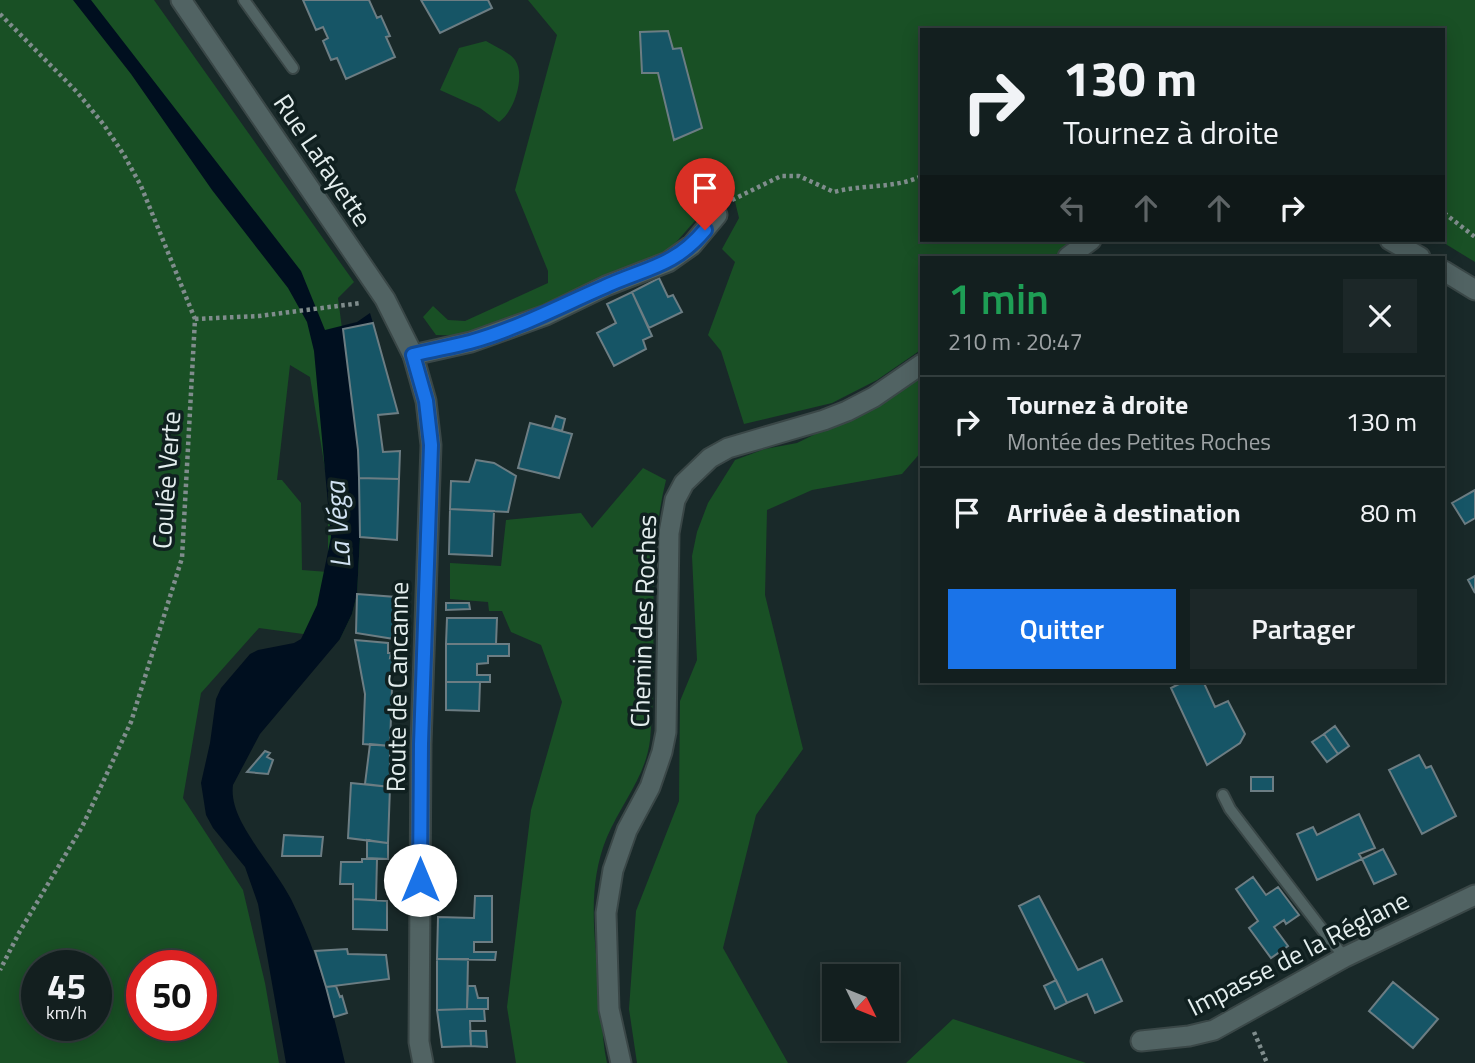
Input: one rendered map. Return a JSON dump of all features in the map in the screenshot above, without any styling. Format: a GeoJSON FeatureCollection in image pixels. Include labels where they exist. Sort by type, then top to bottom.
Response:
{"type":"FeatureCollection","features":[{"type":"Feature","properties":{"kind":"street","name":"Rue Lafayette"},"geometry":{"type":"LineString","coordinates":[[181,0],[385,299],[413,355]]}},
{"type":"Feature","properties":{"kind":"street"},"geometry":{"type":"LineString","coordinates":[[413,355],[471,342],[546,314],[606,286],[668,262],[692,245],[717,215]]}},
{"type":"Feature","properties":{"kind":"street"},"geometry":{"type":"LineString","coordinates":[[1069,256],[1088,242]]}},
{"type":"Feature","properties":{"kind":"street"},"geometry":{"type":"LineString","coordinates":[[1394,242],[1418,256]]}},
{"type":"Feature","properties":{"kind":"street"},"geometry":{"type":"LineString","coordinates":[[1445,272],[1475,290]]}},
{"type":"Feature","properties":{"kind":"street","name":"Route de Cancanne"},"geometry":{"type":"LineString","coordinates":[[413,355],[426,401],[431,445],[421,758],[419,1042],[423,1063]]}},
{"type":"Feature","properties":{"kind":"street","name":"Chemin des Roches"},"geometry":{"type":"LineString","coordinates":[[621,1063],[609,1009],[606,913],[613,870],[627,830],[650,787],[666,732],[669,533],[675,500],[684,483],[698,468],[727,447],[847,411],[920,365]]}},
{"type":"Feature","properties":{"kind":"street","name":"Impasse de la Réglane"},"geometry":{"type":"LineString","coordinates":[[1141,1041],[1189,1037],[1214,1030],[1345,957],[1475,895]]}},
{"type":"Feature","properties":{"kind":"lane"},"geometry":{"type":"LineString","coordinates":[[244,0],[293,68]]}},
{"type":"Feature","properties":{"kind":"lane"},"geometry":{"type":"LineString","coordinates":[[1223,795],[1230,809],[1345,957]]}},
{"type":"Feature","properties":{"kind":"path","name":"Coulée Verte"},"geometry":{"type":"LineString","coordinates":[[0,15],[77,92],[124,155],[141,186],[195,319],[181,558],[131,722],[82,827],[0,970]]}},
{"type":"Feature","properties":{"kind":"path"},"geometry":{"type":"LineString","coordinates":[[717,215],[735,196],[763,187],[781,176],[799,176],[834,192],[850,188],[906,184],[920,177]]}},
{"type":"Feature","properties":{"kind":"path"},"geometry":{"type":"LineString","coordinates":[[1445,214],[1475,237]]}},
{"type":"Feature","properties":{"kind":"path"},"geometry":{"type":"LineString","coordinates":[[195,319],[259,316],[345,306]]}},
{"type":"Feature","properties":{"kind":"path"},"geometry":{"type":"LineString","coordinates":[[1245,1012],[1267,1063]]}},
{"type":"Feature","properties":{"kind":"green space"},"geometry":{"type":"Polygon","coordinates":[[[0,0],[154,0],[354,282],[338,298],[358,450],[360,537],[357,594],[352,614],[340,639],[259,628],[201,693],[183,798],[243,890],[265,983],[279,1063],[0,1063],[0,0]],[[290,365],[277,480],[282,480],[301,503],[302,570],[328,572],[328,487],[310,377],[290,365]]]}},
{"type":"Feature","properties":{"kind":"green space"},"geometry":{"type":"Polygon","coordinates":[[[528,0],[1475,0],[1475,262],[1442,242],[1445,242],[1445,28],[920,28],[920,242],[1080,242],[1056,256],[920,256],[920,350],[877,380],[832,403],[744,424],[721,351],[708,335],[735,262],[722,249],[739,218],[730,181],[671,248],[639,269],[478,336],[436,335],[423,317],[433,306],[448,320],[465,321],[548,283],[548,271],[515,190],[557,35],[528,0]]]}},
{"type":"Feature","properties":{"kind":"green space"},"geometry":{"type":"Polygon","coordinates":[[[486,41],[509,54],[518,67],[519,84],[514,102],[499,122],[480,108],[440,90],[459,48],[486,41]]]}},
{"type":"Feature","properties":{"kind":"green space"},"geometry":{"type":"Polygon","coordinates":[[[920,377],[920,453],[902,474],[812,490],[767,510],[765,595],[803,749],[756,815],[723,948],[788,1063],[637,1063],[629,1009],[636,911],[679,801],[680,701],[697,660],[692,556],[697,532],[708,503],[735,460],[765,449],[797,443],[883,401],[920,377]]]}},
{"type":"Feature","properties":{"kind":"green space"},"geometry":{"type":"Polygon","coordinates":[[[643,468],[666,480],[656,544],[652,708],[648,753],[644,766],[607,837],[596,875],[594,934],[607,1063],[516,1063],[507,1007],[531,810],[562,702],[541,645],[511,632],[502,611],[489,611],[488,602],[450,599],[450,563],[501,566],[506,520],[581,513],[592,528],[643,468]]]}},
{"type":"Feature","properties":{"kind":"green space"},"geometry":{"type":"Polygon","coordinates":[[[953,1019],[1086,1063],[906,1063],[953,1019]]]}},
{"type":"Feature","properties":{"kind":"water","name":"La Véga"},"geometry":{"type":"Polygon","coordinates":[[[73,0],[91,0],[301,271],[325,330],[357,322],[370,313],[373,323],[343,329],[358,450],[360,537],[357,594],[352,614],[340,639],[260,734],[233,785],[234,802],[240,818],[287,893],[309,939],[329,1000],[345,1063],[286,1063],[258,904],[245,867],[213,828],[206,815],[201,783],[216,699],[221,688],[250,654],[301,639],[317,605],[331,537],[314,351],[307,322],[288,288],[212,190],[131,74],[73,0]]]}},
{"type":"Feature","properties":{"kind":"building"},"geometry":{"type":"Polygon","coordinates":[[[303,0],[369,0],[377,18],[381,16],[395,57],[346,79],[337,58],[331,60],[323,41],[328,38],[323,27],[316,30],[303,0]]]}},
{"type":"Feature","properties":{"kind":"building"},"geometry":{"type":"Polygon","coordinates":[[[421,0],[488,0],[492,8],[440,33],[421,0]]]}},
{"type":"Feature","properties":{"kind":"building"},"geometry":{"type":"Polygon","coordinates":[[[668,31],[673,49],[681,48],[702,128],[674,140],[658,73],[642,73],[640,32],[668,31]]]}},
{"type":"Feature","properties":{"kind":"building"},"geometry":{"type":"Polygon","coordinates":[[[659,278],[668,297],[673,295],[682,312],[649,328],[632,292],[659,278]]]}},
{"type":"Feature","properties":{"kind":"building"},"geometry":{"type":"Polygon","coordinates":[[[632,292],[652,336],[643,340],[646,349],[614,366],[597,333],[616,323],[607,304],[632,292]]]}},
{"type":"Feature","properties":{"kind":"building"},"geometry":{"type":"Polygon","coordinates":[[[373,323],[398,413],[378,415],[383,452],[400,451],[399,479],[359,478],[343,329],[373,323]]]}},
{"type":"Feature","properties":{"kind":"building"},"geometry":{"type":"Polygon","coordinates":[[[556,416],[565,419],[562,431],[552,428],[556,416]]]}},
{"type":"Feature","properties":{"kind":"building"},"geometry":{"type":"Polygon","coordinates":[[[530,423],[572,434],[559,478],[518,468],[530,423]]]}},
{"type":"Feature","properties":{"kind":"building"},"geometry":{"type":"Polygon","coordinates":[[[476,460],[494,463],[516,476],[508,512],[450,509],[451,481],[469,482],[476,460]]]}},
{"type":"Feature","properties":{"kind":"building"},"geometry":{"type":"Polygon","coordinates":[[[359,478],[399,479],[397,540],[360,537],[359,478]]]}},
{"type":"Feature","properties":{"kind":"building"},"geometry":{"type":"Polygon","coordinates":[[[1475,490],[1475,518],[1465,524],[1452,503],[1475,490]]]}},
{"type":"Feature","properties":{"kind":"building"},"geometry":{"type":"Polygon","coordinates":[[[450,509],[494,511],[492,556],[449,554],[450,509]]]}},
{"type":"Feature","properties":{"kind":"building"},"geometry":{"type":"Polygon","coordinates":[[[1475,576],[1475,593],[1468,580],[1475,576]]]}},
{"type":"Feature","properties":{"kind":"building"},"geometry":{"type":"Polygon","coordinates":[[[357,594],[396,597],[394,639],[356,633],[357,594]]]}},
{"type":"Feature","properties":{"kind":"building"},"geometry":{"type":"Polygon","coordinates":[[[446,603],[469,603],[470,609],[446,610],[446,603]]]}},
{"type":"Feature","properties":{"kind":"building"},"geometry":{"type":"Polygon","coordinates":[[[447,618],[497,618],[496,644],[446,644],[447,618]]]}},
{"type":"Feature","properties":{"kind":"building"},"geometry":{"type":"Polygon","coordinates":[[[355,640],[388,643],[388,653],[391,653],[390,658],[393,657],[390,746],[363,744],[365,694],[355,640]]]}},
{"type":"Feature","properties":{"kind":"building"},"geometry":{"type":"Polygon","coordinates":[[[446,644],[509,644],[509,656],[488,656],[488,663],[477,664],[477,675],[490,675],[490,682],[446,682],[446,644]]]}},
{"type":"Feature","properties":{"kind":"building"},"geometry":{"type":"Polygon","coordinates":[[[446,682],[480,682],[479,711],[446,710],[446,682]]]}},
{"type":"Feature","properties":{"kind":"building"},"geometry":{"type":"Polygon","coordinates":[[[1204,683],[1215,707],[1228,701],[1245,734],[1240,743],[1207,765],[1171,688],[1179,684],[1204,683]]]}},
{"type":"Feature","properties":{"kind":"building"},"geometry":{"type":"Polygon","coordinates":[[[1335,726],[1349,746],[1338,754],[1324,734],[1335,726]]]}},
{"type":"Feature","properties":{"kind":"building"},"geometry":{"type":"Polygon","coordinates":[[[1324,734],[1338,754],[1327,762],[1312,742],[1324,734]]]}},
{"type":"Feature","properties":{"kind":"building"},"geometry":{"type":"Polygon","coordinates":[[[370,744],[390,746],[390,787],[365,784],[370,744]]]}},
{"type":"Feature","properties":{"kind":"building"},"geometry":{"type":"Polygon","coordinates":[[[265,751],[270,753],[267,757],[273,760],[268,774],[247,772],[265,751]]]}},
{"type":"Feature","properties":{"kind":"building"},"geometry":{"type":"Polygon","coordinates":[[[1419,755],[1426,768],[1431,766],[1456,816],[1422,834],[1389,770],[1419,755]]]}},
{"type":"Feature","properties":{"kind":"building"},"geometry":{"type":"Polygon","coordinates":[[[1251,777],[1273,777],[1273,791],[1251,791],[1251,777]]]}},
{"type":"Feature","properties":{"kind":"building"},"geometry":{"type":"Polygon","coordinates":[[[351,783],[390,787],[388,843],[348,838],[351,783]]]}},
{"type":"Feature","properties":{"kind":"building"},"geometry":{"type":"Polygon","coordinates":[[[1359,814],[1375,848],[1359,854],[1362,859],[1317,880],[1297,834],[1313,827],[1317,835],[1359,814]]]}},
{"type":"Feature","properties":{"kind":"building"},"geometry":{"type":"Polygon","coordinates":[[[284,835],[323,837],[321,856],[282,856],[284,835]]]}},
{"type":"Feature","properties":{"kind":"building"},"geometry":{"type":"Polygon","coordinates":[[[367,840],[388,843],[388,859],[367,858],[367,840]]]}},
{"type":"Feature","properties":{"kind":"building"},"geometry":{"type":"Polygon","coordinates":[[[1383,849],[1396,874],[1374,884],[1362,859],[1383,849]]]}},
{"type":"Feature","properties":{"kind":"building"},"geometry":{"type":"Polygon","coordinates":[[[362,859],[377,859],[376,900],[353,899],[353,884],[340,884],[341,862],[362,862],[362,859]]]}},
{"type":"Feature","properties":{"kind":"building"},"geometry":{"type":"Polygon","coordinates":[[[1253,877],[1266,895],[1278,887],[1299,915],[1286,924],[1284,920],[1274,927],[1288,946],[1271,958],[1249,928],[1258,921],[1236,889],[1253,877]]]}},
{"type":"Feature","properties":{"kind":"building"},"geometry":{"type":"Polygon","coordinates":[[[475,896],[492,896],[492,942],[474,942],[474,952],[496,952],[495,960],[437,959],[438,917],[474,918],[475,896]]]}},
{"type":"Feature","properties":{"kind":"building"},"geometry":{"type":"Polygon","coordinates":[[[1039,896],[1078,970],[1102,959],[1122,1001],[1095,1013],[1087,994],[1067,1003],[1019,906],[1039,896]]]}},
{"type":"Feature","properties":{"kind":"building"},"geometry":{"type":"Polygon","coordinates":[[[353,899],[387,901],[387,930],[353,929],[353,899]]]}},
{"type":"Feature","properties":{"kind":"building"},"geometry":{"type":"Polygon","coordinates":[[[347,949],[348,954],[386,955],[389,979],[326,987],[315,951],[347,949]]]}},
{"type":"Feature","properties":{"kind":"building"},"geometry":{"type":"Polygon","coordinates":[[[437,959],[468,959],[467,1009],[437,1010],[437,959]]]}},
{"type":"Feature","properties":{"kind":"building"},"geometry":{"type":"Polygon","coordinates":[[[1056,980],[1067,1003],[1055,1009],[1044,986],[1056,980]]]}},
{"type":"Feature","properties":{"kind":"building"},"geometry":{"type":"Polygon","coordinates":[[[1393,982],[1438,1019],[1413,1048],[1369,1011],[1393,982]]]}},
{"type":"Feature","properties":{"kind":"building"},"geometry":{"type":"Polygon","coordinates":[[[336,986],[347,1013],[334,1017],[326,987],[336,986]]]}},
{"type":"Feature","properties":{"kind":"building"},"geometry":{"type":"Polygon","coordinates":[[[468,986],[475,986],[478,998],[488,998],[488,1009],[467,1009],[468,986]]]}},
{"type":"Feature","properties":{"kind":"building"},"geometry":{"type":"Polygon","coordinates":[[[484,1009],[485,1021],[470,1021],[471,1046],[442,1047],[437,1010],[484,1009]]]}},
{"type":"Feature","properties":{"kind":"building"},"geometry":{"type":"Polygon","coordinates":[[[470,1031],[486,1031],[487,1047],[471,1046],[470,1031]]]}},
{"type":"Feature","properties":{"kind":"route"},"geometry":{"type":"LineString","coordinates":[[420,880],[421,744],[431,445],[426,401],[413,355],[471,342],[546,314],[606,286],[668,262],[692,245],[705,230]]}}]}
